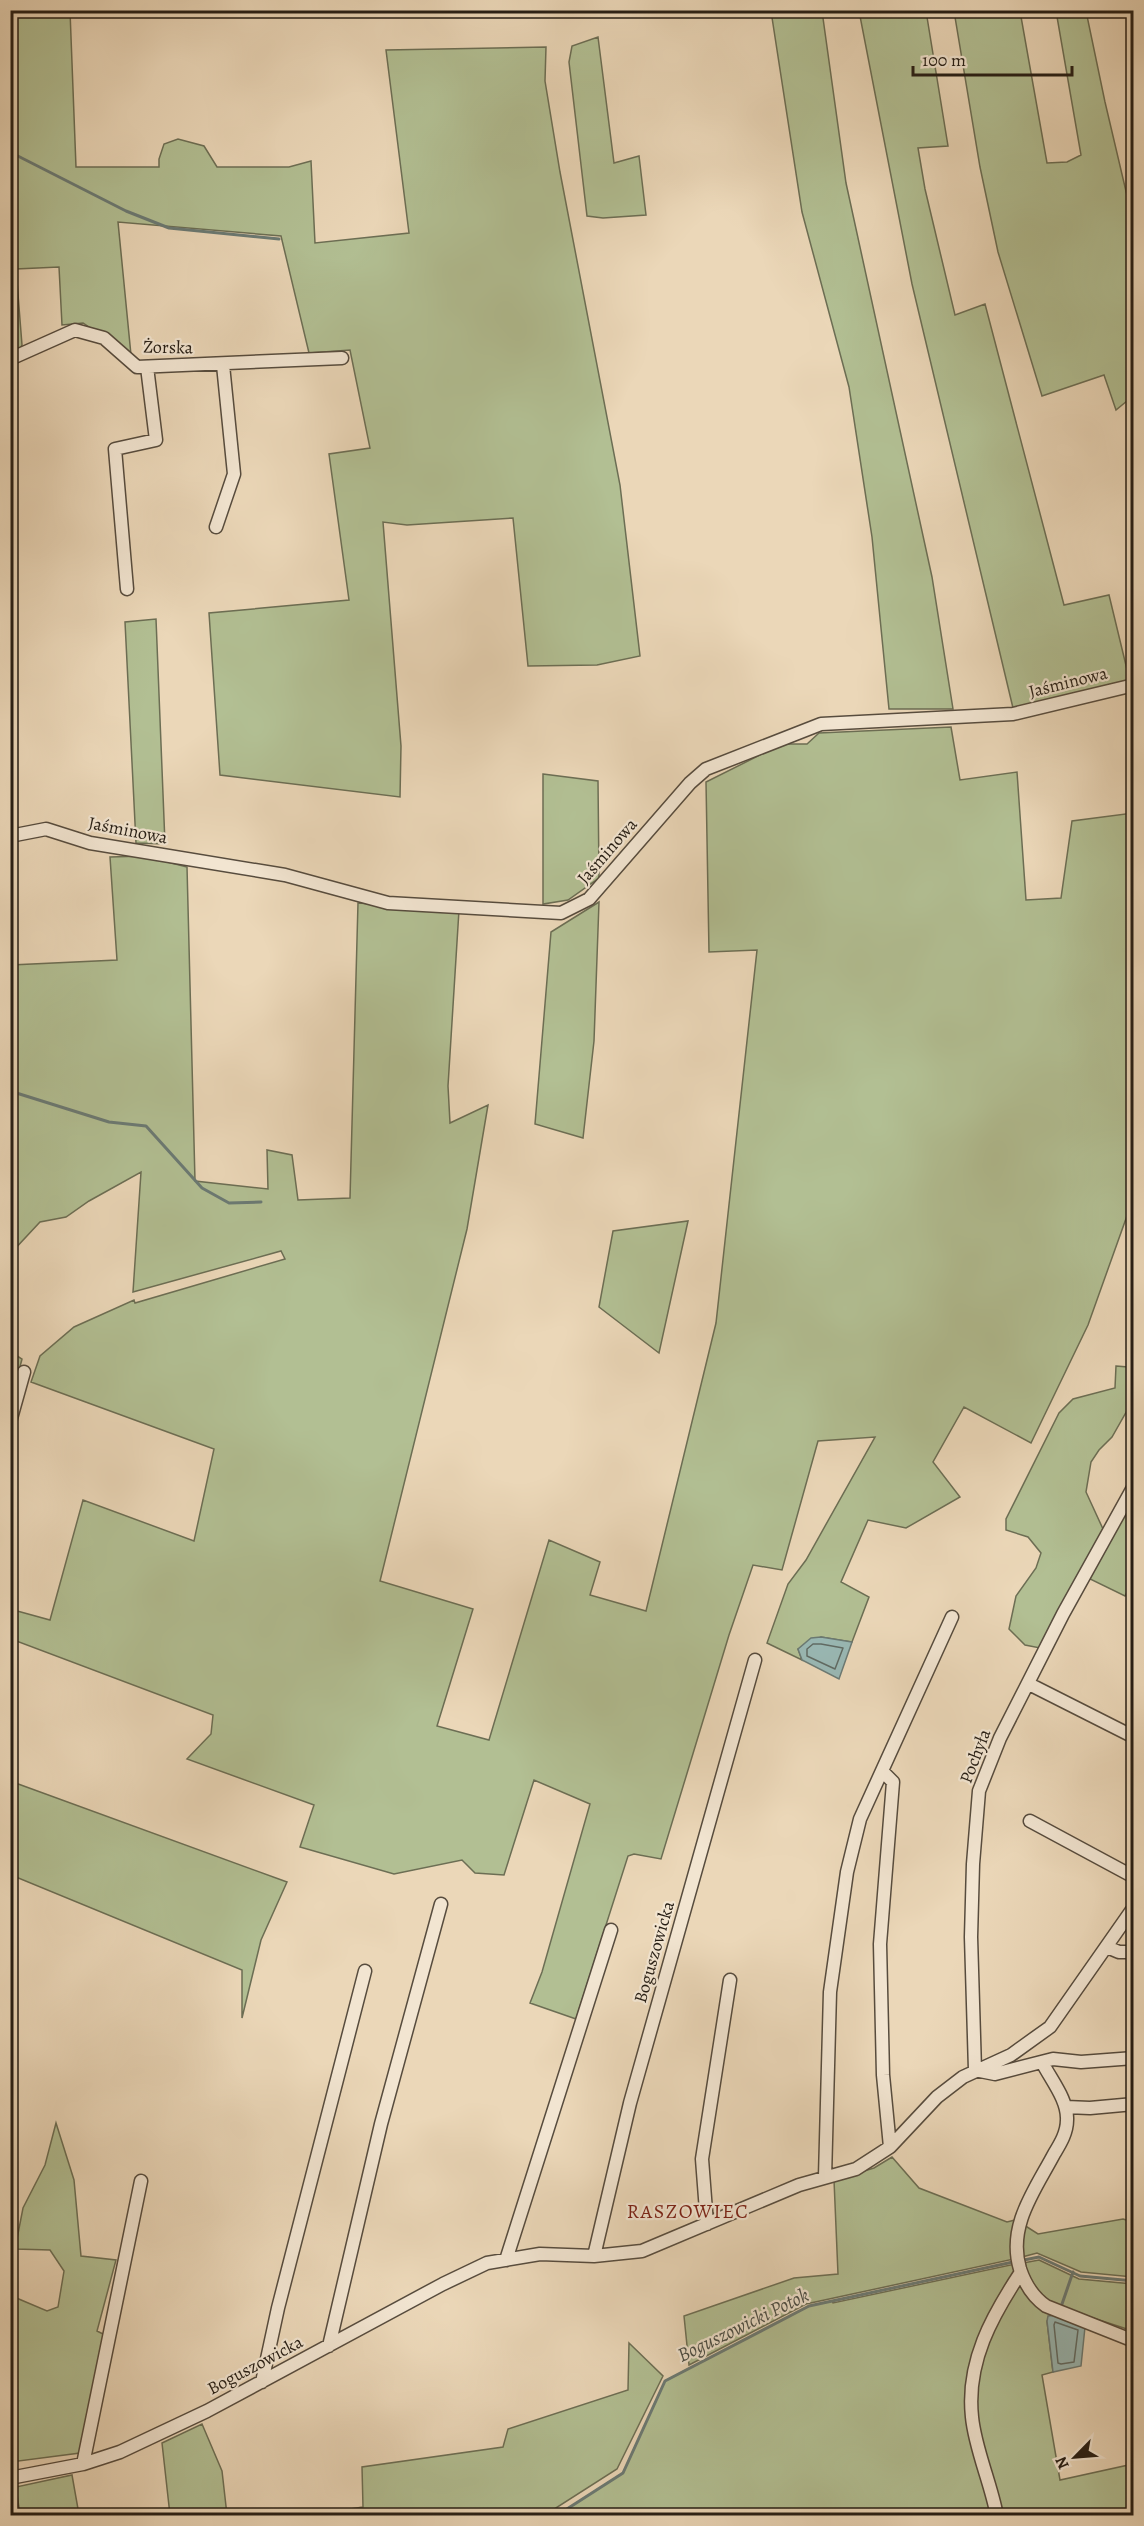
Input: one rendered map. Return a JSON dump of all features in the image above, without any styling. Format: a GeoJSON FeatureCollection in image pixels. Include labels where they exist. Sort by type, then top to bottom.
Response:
{"type":"FeatureCollection","features":[{"type":"Feature","properties":{"kind":"street","name":"Żorska"},"geometry":{"type":"LineString","coordinates":[[10,359],[75,330],[104,338],[137,367],[342,358]]}},
{"type":"Feature","properties":{"kind":"street"},"geometry":{"type":"LineString","coordinates":[[216,527],[234,474],[223,365]]}},
{"type":"Feature","properties":{"kind":"street"},"geometry":{"type":"LineString","coordinates":[[127,589],[115,448],[156,440],[147,367]]}},
{"type":"Feature","properties":{"kind":"street","name":"Jaśminowa"},"geometry":{"type":"LineString","coordinates":[[10,836],[46,829],[90,843],[285,875],[388,903],[561,912],[589,899],[705,768],[821,724],[1012,714],[1134,685]]}},
{"type":"Feature","properties":{"kind":"street"},"geometry":{"type":"LineString","coordinates":[[10,1422],[24,1372]]}},
{"type":"Feature","properties":{"kind":"street","name":"Pochyła"},"geometry":{"type":"LineString","coordinates":[[975,2070],[971,1937],[973,1864],[979,1791],[1000,1738],[1063,1614],[1134,1486]]}},
{"type":"Feature","properties":{"kind":"street"},"geometry":{"type":"LineString","coordinates":[[825,2177],[830,1992],[847,1872],[860,1819],[952,1617]]}},
{"type":"Feature","properties":{"kind":"street","name":"Boguszowicka"},"geometry":{"type":"LineString","coordinates":[[594,2256],[630,2103],[755,1660]]}},
{"type":"Feature","properties":{"kind":"street"},"geometry":{"type":"LineString","coordinates":[[1029,1684],[1134,1737]]}},
{"type":"Feature","properties":{"kind":"street"},"geometry":{"type":"LineString","coordinates":[[882,1771],[893,1782],[880,1944],[883,2075],[890,2147]]}},
{"type":"Feature","properties":{"kind":"street"},"geometry":{"type":"LineString","coordinates":[[1030,1821],[1134,1878]]}},
{"type":"Feature","properties":{"kind":"street"},"geometry":{"type":"LineString","coordinates":[[329,2346],[381,2124],[441,1904]]}},
{"type":"Feature","properties":{"kind":"street","name":"Boguszowicka"},"geometry":{"type":"LineString","coordinates":[[10,2478],[83,2464],[130,2447],[207,2411],[443,2284],[487,2264],[540,2254],[594,2256],[642,2251],[799,2185],[856,2169],[890,2147],[937,2097],[963,2077],[1011,2055],[1050,2027],[1134,1907]]}},
{"type":"Feature","properties":{"kind":"street"},"geometry":{"type":"LineString","coordinates":[[506,2260],[611,1930]]}},
{"type":"Feature","properties":{"kind":"street"},"geometry":{"type":"LineString","coordinates":[[1107,1947],[1119,1952],[1134,1952]]}},
{"type":"Feature","properties":{"kind":"street"},"geometry":{"type":"LineString","coordinates":[[262,2382],[278,2308],[365,1971]]}},
{"type":"Feature","properties":{"kind":"street"},"geometry":{"type":"LineString","coordinates":[[707,2224],[702,2159],[730,1980]]}},
{"type":"Feature","properties":{"kind":"street"},"geometry":{"type":"LineString","coordinates":[[975,2070],[995,2074],[1053,2059],[1082,2062],[1134,2058]]}},
{"type":"Feature","properties":{"kind":"street"},"geometry":{"type":"LineString","coordinates":[[1042,2062],[1066,2107],[1067,2121],[1064,2136],[1020,2219],[1017,2252],[1021,2272],[1034,2296],[1046,2306],[1134,2341]]}},
{"type":"Feature","properties":{"kind":"street"},"geometry":{"type":"LineString","coordinates":[[1066,2107],[1090,2108],[1134,2104]]}},
{"type":"Feature","properties":{"kind":"street"},"geometry":{"type":"LineString","coordinates":[[83,2464],[141,2181]]}},
{"type":"Feature","properties":{"kind":"street"},"geometry":{"type":"LineString","coordinates":[[997,2516],[972,2418],[972,2393],[975,2365],[983,2339],[1021,2272]]}},
{"type":"Feature","properties":{"kind":"green space"},"geometry":{"type":"Polygon","coordinates":[[[14,11],[70,11],[76,167],[159,167],[164,144],[178,139],[204,146],[217,167],[289,167],[311,161],[315,243],[409,233],[386,50],[546,47],[545,81],[560,172],[620,485],[640,656],[597,665],[528,666],[513,518],[407,525],[383,522],[401,746],[400,797],[220,775],[209,613],[349,600],[329,454],[370,448],[350,350],[309,353],[281,236],[118,222],[131,355],[83,323],[62,325],[59,267],[16,269],[22,345],[17,356],[11,357],[10,137],[14,11]]]}},
{"type":"Feature","properties":{"kind":"green space"},"geometry":{"type":"Polygon","coordinates":[[[771,11],[822,11],[846,183],[932,577],[953,709],[889,709],[872,537],[849,387],[802,212],[771,11]]]}},
{"type":"Feature","properties":{"kind":"green space"},"geometry":{"type":"Polygon","coordinates":[[[859,11],[926,11],[948,146],[918,148],[925,189],[955,315],[985,304],[1064,605],[1109,595],[1130,682],[1013,708],[912,284],[859,11]]]}},
{"type":"Feature","properties":{"kind":"green space"},"geometry":{"type":"Polygon","coordinates":[[[954,11],[1020,11],[1047,163],[1067,162],[1081,155],[1056,11],[1086,11],[1133,221],[1133,396],[1116,410],[1104,375],[1042,396],[998,252],[980,167],[954,11]]]}},
{"type":"Feature","properties":{"kind":"green space"},"geometry":{"type":"Polygon","coordinates":[[[598,37],[614,163],[639,156],[646,215],[603,218],[587,216],[569,62],[572,46],[598,37]]]}},
{"type":"Feature","properties":{"kind":"green space"},"geometry":{"type":"Polygon","coordinates":[[[156,619],[165,844],[136,843],[125,622],[156,619]]]}},
{"type":"Feature","properties":{"kind":"green space"},"geometry":{"type":"Polygon","coordinates":[[[951,727],[960,780],[1017,772],[1026,900],[1061,898],[1072,821],[1133,813],[1133,1199],[1088,1325],[1031,1443],[964,1407],[933,1462],[960,1497],[906,1528],[868,1520],[841,1582],[869,1597],[852,1642],[821,1637],[798,1649],[802,1660],[767,1643],[788,1584],[806,1560],[875,1437],[818,1441],[782,1570],[753,1565],[729,1635],[661,1859],[634,1854],[628,1856],[576,2019],[530,2003],[542,1972],[590,1804],[534,1780],[504,1875],[475,1873],[462,1860],[394,1874],[300,1847],[314,1805],[187,1759],[211,1734],[213,1715],[11,1639],[10,1609],[50,1620],[83,1500],[194,1541],[214,1449],[31,1382],[40,1356],[74,1327],[134,1300],[135,1303],[285,1259],[281,1251],[133,1292],[141,1172],[89,1201],[66,1217],[40,1222],[11,1253],[11,965],[117,960],[110,857],[144,856],[187,867],[195,1181],[268,1189],[267,1150],[292,1155],[298,1200],[350,1198],[358,903],[459,910],[448,1086],[450,1123],[488,1105],[467,1229],[380,1581],[473,1609],[437,1726],[489,1740],[549,1540],[600,1562],[590,1595],[646,1611],[716,1323],[757,950],[709,952],[706,782],[782,744],[807,744],[819,733],[951,727]]]}},
{"type":"Feature","properties":{"kind":"green space"},"geometry":{"type":"Polygon","coordinates":[[[543,774],[598,781],[599,878],[568,900],[543,904],[543,774]]]}},
{"type":"Feature","properties":{"kind":"green space"},"geometry":{"type":"Polygon","coordinates":[[[599,902],[594,1041],[583,1138],[535,1124],[551,932],[599,902]]]}},
{"type":"Feature","properties":{"kind":"green space"},"geometry":{"type":"Polygon","coordinates":[[[688,1221],[659,1353],[599,1307],[613,1231],[688,1221]]]}},
{"type":"Feature","properties":{"kind":"green space"},"geometry":{"type":"Polygon","coordinates":[[[11,1352],[22,1359],[11,1401],[11,1352]]]}},
{"type":"Feature","properties":{"kind":"green space"},"geometry":{"type":"Polygon","coordinates":[[[1116,1366],[1128,1367],[1133,1383],[1133,1400],[1112,1437],[1091,1462],[1086,1492],[1103,1529],[1040,1648],[1025,1645],[1009,1629],[1016,1596],[1036,1568],[1041,1553],[1028,1537],[1006,1530],[1006,1519],[1059,1413],[1073,1399],[1115,1388],[1116,1366]]]}},
{"type":"Feature","properties":{"kind":"green space"},"geometry":{"type":"Polygon","coordinates":[[[1126,1512],[1133,1516],[1133,1590],[1129,1588],[1125,1596],[1088,1578],[1126,1512]]]}},
{"type":"Feature","properties":{"kind":"green space"},"geometry":{"type":"Polygon","coordinates":[[[10,1781],[287,1882],[261,1940],[242,2018],[242,1970],[11,1875],[10,1781]]]}},
{"type":"Feature","properties":{"kind":"green space"},"geometry":{"type":"Polygon","coordinates":[[[56,2123],[74,2180],[81,2256],[116,2260],[97,2331],[105,2335],[80,2453],[11,2462],[11,2300],[14,2297],[47,2311],[58,2307],[64,2271],[50,2250],[15,2249],[23,2208],[45,2165],[56,2123]]]}},
{"type":"Feature","properties":{"kind":"green space"},"geometry":{"type":"Polygon","coordinates":[[[892,2157],[919,2188],[1007,2222],[1015,2220],[1014,2259],[806,2304],[689,2365],[684,2316],[794,2278],[838,2274],[834,2180],[874,2168],[892,2157]]]}},
{"type":"Feature","properties":{"kind":"green space"},"geometry":{"type":"Polygon","coordinates":[[[1123,2219],[1133,2222],[1133,2277],[1081,2272],[1037,2253],[1022,2257],[1020,2237],[1024,2225],[1038,2234],[1123,2219]]]}},
{"type":"Feature","properties":{"kind":"green space"},"geometry":{"type":"Polygon","coordinates":[[[1039,2260],[1079,2279],[1133,2284],[1133,2331],[1050,2304],[1037,2291],[1023,2263],[1039,2260]]]}},
{"type":"Feature","properties":{"kind":"green space"},"geometry":{"type":"Polygon","coordinates":[[[1015,2264],[1021,2281],[1056,2315],[1047,2321],[1053,2372],[1042,2375],[1060,2480],[1133,2464],[1133,2515],[1001,2515],[971,2407],[997,2515],[556,2516],[623,2473],[665,2381],[809,2306],[832,2301],[833,2303],[1015,2264]]]}},
{"type":"Feature","properties":{"kind":"green space"},"geometry":{"type":"Polygon","coordinates":[[[629,2343],[663,2376],[617,2469],[545,2515],[311,2515],[363,2507],[362,2467],[503,2447],[508,2429],[628,2390],[629,2343]]]}},
{"type":"Feature","properties":{"kind":"green space"},"geometry":{"type":"Polygon","coordinates":[[[202,2424],[222,2471],[227,2515],[170,2515],[162,2443],[202,2424]]]}},
{"type":"Feature","properties":{"kind":"green space"},"geometry":{"type":"Polygon","coordinates":[[[72,2475],[78,2509],[95,2515],[20,2515],[16,2487],[72,2475]]]}},
{"type":"Feature","properties":{"kind":"water"},"geometry":{"type":"Polygon","coordinates":[[[821,1637],[852,1642],[839,1679],[802,1660],[798,1649],[811,1638],[821,1637]]]}},
{"type":"Feature","properties":{"kind":"water"},"geometry":{"type":"Polygon","coordinates":[[[1056,2315],[1085,2327],[1081,2366],[1053,2372],[1047,2321],[1048,2316],[1056,2315]]]}},
{"type":"Feature","properties":{"kind":"waterway"},"geometry":{"type":"LineString","coordinates":[[10,152],[126,211],[169,228],[279,239]]}},
{"type":"Feature","properties":{"kind":"waterway"},"geometry":{"type":"LineString","coordinates":[[10,1091],[109,1122],[146,1126],[202,1188],[229,1203],[261,1202]]}},
{"type":"Feature","properties":{"kind":"waterway","name":"Boguszowicki Potok"},"geometry":{"type":"LineString","coordinates":[[1024,2260],[1039,2257],[1080,2276],[1134,2281]]}},
{"type":"Feature","properties":{"kind":"waterway","name":"Boguszowicki Potok"},"geometry":{"type":"LineString","coordinates":[[556,2516],[623,2473],[665,2381],[809,2306],[1013,2262]]}},
{"type":"Feature","properties":{"kind":"waterway"},"geometry":{"type":"LineString","coordinates":[[1061,2307],[1073,2272]]}},
{"type":"Feature","properties":{"kind":"waterway"},"geometry":{"type":"LineString","coordinates":[[363,2510],[364,2516]]}},
{"type":"Feature","properties":{"kind":"district","name":"RASZOWIEC"},"geometry":{"type":"Point","coordinates":[688,2211]}}]}
